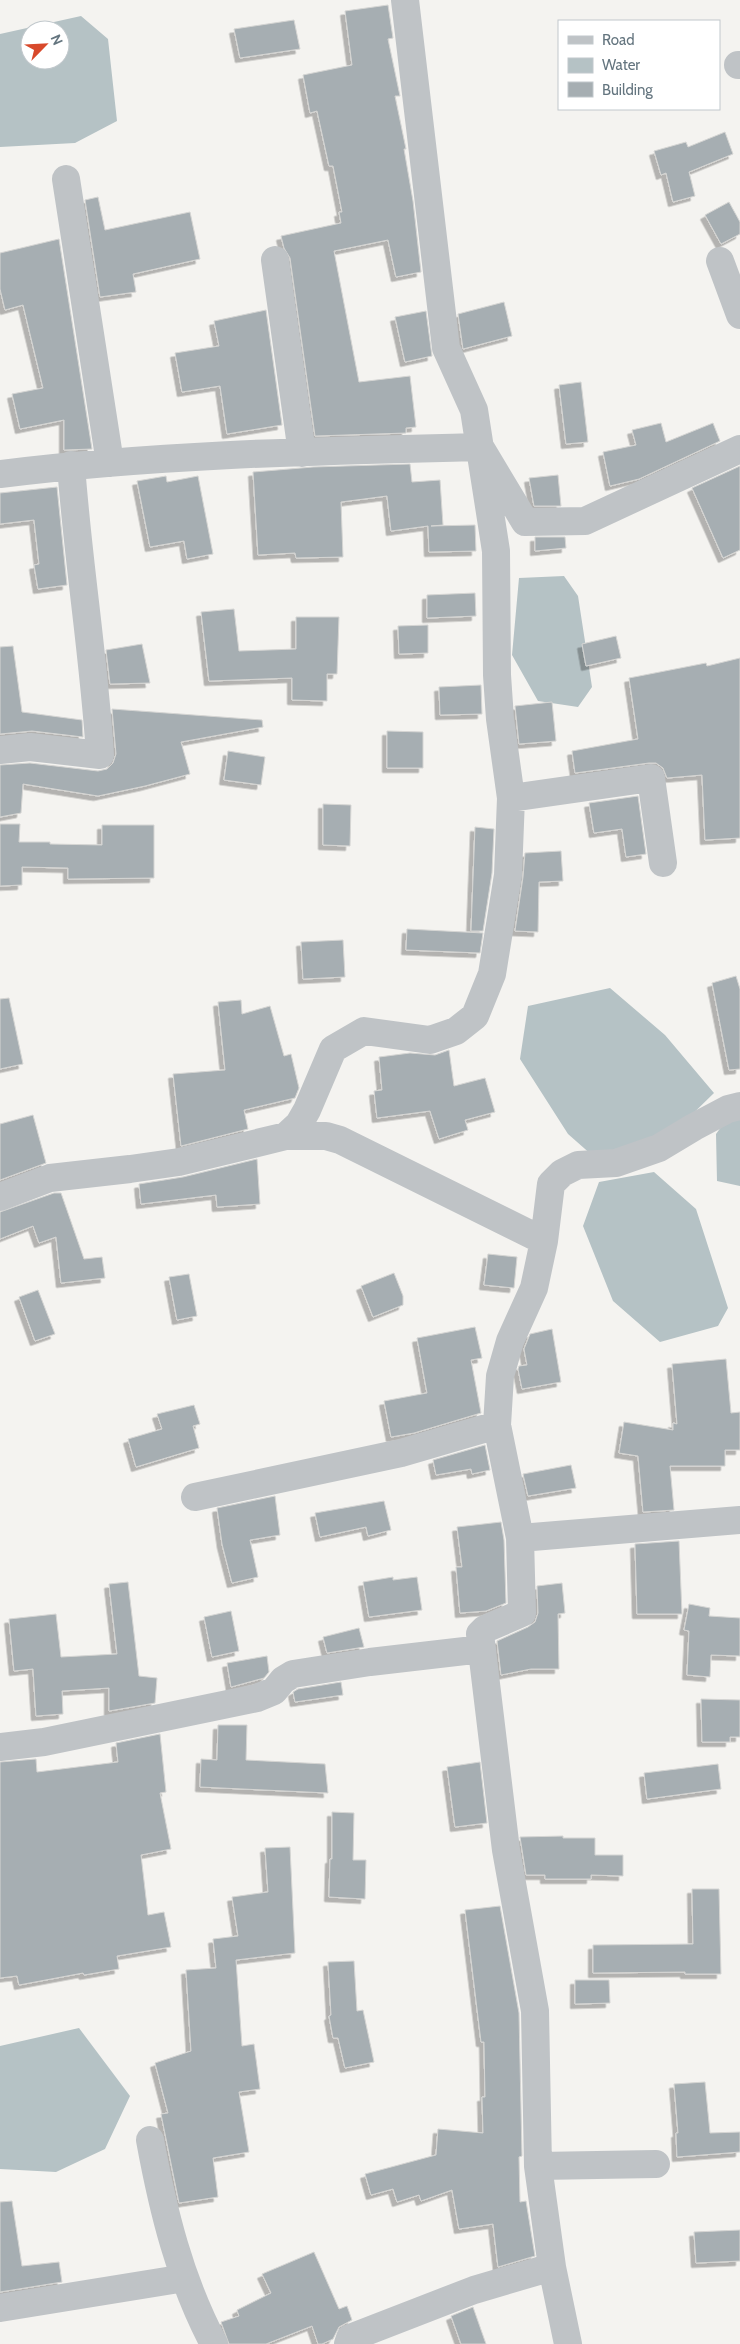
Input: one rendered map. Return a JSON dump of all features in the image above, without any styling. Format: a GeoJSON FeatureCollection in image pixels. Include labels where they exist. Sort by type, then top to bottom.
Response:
{"type":"FeatureCollection","features":[{"type":"Feature","properties":{"kind":"street"},"geometry":{"type":"LineString","coordinates":[[286,1136],[299,1124],[307,1110],[334,1049],[364,1031],[430,1040],[456,1030],[475,1016],[492,974],[508,875],[510,798],[497,675],[496,551],[474,410],[446,348],[405,0]]}},
{"type":"Feature","properties":{"kind":"street"},"geometry":{"type":"LineString","coordinates":[[66,179],[110,463]]}},
{"type":"Feature","properties":{"kind":"street"},"geometry":{"type":"LineString","coordinates":[[275,260],[302,453]]}},
{"type":"Feature","properties":{"kind":"street"},"geometry":{"type":"LineString","coordinates":[[720,261],[740,315]]}},
{"type":"Feature","properties":{"kind":"street"},"geometry":{"type":"LineString","coordinates":[[480,447],[525,522],[585,522],[740,448]]}},
{"type":"Feature","properties":{"kind":"street"},"geometry":{"type":"LineString","coordinates":[[0,474],[71,465],[302,453],[480,447]]}},
{"type":"Feature","properties":{"kind":"street"},"geometry":{"type":"LineString","coordinates":[[0,750],[30,747],[100,755],[94,678],[78,552],[71,465]]}},
{"type":"Feature","properties":{"kind":"street"},"geometry":{"type":"LineString","coordinates":[[510,798],[651,778],[663,864]]}},
{"type":"Feature","properties":{"kind":"street"},"geometry":{"type":"LineString","coordinates":[[568,2344],[552,2267],[538,2166],[535,2011],[506,1850],[480,1634],[485,1629],[522,1613],[520,1538],[497,1425],[500,1376],[510,1340],[534,1288],[544,1241],[551,1184],[562,1173],[578,1165],[616,1163],[660,1148],[728,1109],[740,1106]]}},
{"type":"Feature","properties":{"kind":"street"},"geometry":{"type":"LineString","coordinates":[[0,1197],[50,1178],[130,1170],[179,1162],[286,1136],[326,1136],[340,1140],[544,1241]]}},
{"type":"Feature","properties":{"kind":"street"},"geometry":{"type":"LineString","coordinates":[[195,1497],[401,1453],[497,1425]]}},
{"type":"Feature","properties":{"kind":"street"},"geometry":{"type":"LineString","coordinates":[[520,1538],[740,1520]]}},
{"type":"Feature","properties":{"kind":"street"},"geometry":{"type":"LineString","coordinates":[[0,1747],[44,1742],[257,1698],[274,1691],[283,1680],[293,1674],[482,1648]]}},
{"type":"Feature","properties":{"kind":"street"},"geometry":{"type":"LineString","coordinates":[[150,2140],[162,2203],[186,2278],[214,2344]]}},
{"type":"Feature","properties":{"kind":"street"},"geometry":{"type":"LineString","coordinates":[[538,2166],[656,2164]]}},
{"type":"Feature","properties":{"kind":"street"},"geometry":{"type":"LineString","coordinates":[[348,2344],[350,2338],[474,2290],[552,2267]]}},
{"type":"Feature","properties":{"kind":"street"},"geometry":{"type":"LineString","coordinates":[[0,2308],[186,2278]]}},
{"type":"Feature","properties":{"kind":"water"},"geometry":{"type":"Polygon","coordinates":[[[81,16],[108,39],[117,121],[75,143],[0,147],[0,34],[20,30],[20,70],[70,70],[70,20],[63,20],[81,16]]]}},
{"type":"Feature","properties":{"kind":"water"},"geometry":{"type":"Polygon","coordinates":[[[564,576],[578,596],[592,687],[578,707],[538,701],[512,655],[519,578],[564,576]]]}},
{"type":"Feature","properties":{"kind":"water"},"geometry":{"type":"Polygon","coordinates":[[[610,988],[665,1035],[714,1093],[668,1138],[593,1156],[568,1134],[520,1059],[528,1006],[610,988]]]}},
{"type":"Feature","properties":{"kind":"water"},"geometry":{"type":"Polygon","coordinates":[[[740,1110],[740,1186],[717,1181],[716,1134],[732,1112],[740,1110]]]}},
{"type":"Feature","properties":{"kind":"water"},"geometry":{"type":"Polygon","coordinates":[[[654,1172],[696,1209],[728,1308],[718,1326],[660,1342],[613,1301],[583,1226],[599,1182],[654,1172]]]}},
{"type":"Feature","properties":{"kind":"water"},"geometry":{"type":"Polygon","coordinates":[[[79,2028],[130,2096],[105,2149],[56,2172],[0,2169],[0,2046],[79,2028]]]}},
{"type":"Feature","properties":{"kind":"building"},"geometry":{"type":"Polygon","coordinates":[[[388,5],[393,38],[388,39],[400,96],[395,96],[406,149],[404,149],[413,201],[421,272],[396,277],[388,240],[334,251],[359,382],[410,376],[416,427],[406,428],[406,433],[315,436],[290,258],[284,248],[281,236],[341,223],[339,212],[342,212],[333,166],[329,166],[317,111],[310,113],[303,75],[352,65],[345,11],[388,5]]]}},
{"type":"Feature","properties":{"kind":"building"},"geometry":{"type":"Polygon","coordinates":[[[294,20],[300,49],[240,58],[234,29],[294,20]]]}},
{"type":"Feature","properties":{"kind":"building"},"geometry":{"type":"Polygon","coordinates":[[[725,132],[733,154],[689,172],[695,196],[673,202],[666,173],[661,175],[654,151],[686,142],[688,147],[725,132]]]}},
{"type":"Feature","properties":{"kind":"building"},"geometry":{"type":"Polygon","coordinates":[[[98,197],[105,230],[190,212],[200,259],[133,274],[136,292],[100,297],[85,200],[98,197]]]}},
{"type":"Feature","properties":{"kind":"building"},"geometry":{"type":"Polygon","coordinates":[[[729,202],[740,222],[740,234],[721,244],[705,215],[729,202]]]}},
{"type":"Feature","properties":{"kind":"building"},"geometry":{"type":"Polygon","coordinates":[[[59,239],[92,449],[64,450],[64,420],[20,429],[12,394],[43,388],[23,305],[5,310],[0,289],[0,253],[59,239]]]}},
{"type":"Feature","properties":{"kind":"building"},"geometry":{"type":"Polygon","coordinates":[[[504,302],[512,336],[463,349],[458,314],[504,302]]]}},
{"type":"Feature","properties":{"kind":"building"},"geometry":{"type":"Polygon","coordinates":[[[266,310],[282,425],[227,434],[220,386],[182,392],[175,353],[219,346],[214,321],[266,310]]]}},
{"type":"Feature","properties":{"kind":"building"},"geometry":{"type":"Polygon","coordinates":[[[426,311],[432,356],[405,362],[395,317],[426,311]]]}},
{"type":"Feature","properties":{"kind":"building"},"geometry":{"type":"Polygon","coordinates":[[[581,382],[588,442],[566,444],[559,385],[581,382]]]}},
{"type":"Feature","properties":{"kind":"building"},"geometry":{"type":"Polygon","coordinates":[[[661,423],[666,442],[713,423],[720,441],[639,479],[610,486],[603,452],[636,445],[632,430],[661,423]]]}},
{"type":"Feature","properties":{"kind":"building"},"geometry":{"type":"Polygon","coordinates":[[[410,464],[412,482],[440,480],[443,525],[431,526],[475,525],[476,551],[429,552],[428,526],[391,531],[387,496],[341,502],[343,557],[296,558],[295,553],[258,555],[253,472],[313,467],[410,464]]]}},
{"type":"Feature","properties":{"kind":"building"},"geometry":{"type":"Polygon","coordinates":[[[740,466],[740,550],[723,558],[692,488],[740,466]]]}},
{"type":"Feature","properties":{"kind":"building"},"geometry":{"type":"Polygon","coordinates":[[[558,475],[561,506],[534,506],[529,478],[558,475]]]}},
{"type":"Feature","properties":{"kind":"building"},"geometry":{"type":"Polygon","coordinates":[[[166,476],[167,482],[198,476],[213,554],[187,559],[184,541],[150,547],[137,481],[166,476]]]}},
{"type":"Feature","properties":{"kind":"building"},"geometry":{"type":"Polygon","coordinates":[[[57,487],[67,585],[38,589],[34,565],[39,564],[34,520],[0,524],[0,493],[57,487]]]}},
{"type":"Feature","properties":{"kind":"building"},"geometry":{"type":"Polygon","coordinates":[[[535,537],[565,537],[566,548],[535,551],[535,537]]]}},
{"type":"Feature","properties":{"kind":"building"},"geometry":{"type":"Polygon","coordinates":[[[475,593],[476,616],[427,618],[427,595],[475,593]]]}},
{"type":"Feature","properties":{"kind":"building"},"geometry":{"type":"Polygon","coordinates":[[[234,609],[239,651],[296,649],[296,617],[339,617],[337,674],[327,674],[327,701],[292,700],[292,678],[209,681],[201,612],[234,609]]]}},
{"type":"Feature","properties":{"kind":"building"},"geometry":{"type":"Polygon","coordinates":[[[428,625],[428,653],[399,654],[398,626],[428,625]]]}},
{"type":"Feature","properties":{"kind":"building"},"geometry":{"type":"Polygon","coordinates":[[[616,636],[621,658],[586,666],[582,644],[616,636]]]}},
{"type":"Feature","properties":{"kind":"building"},"geometry":{"type":"Polygon","coordinates":[[[142,644],[150,683],[110,684],[106,650],[142,644]]]}},
{"type":"Feature","properties":{"kind":"building"},"geometry":{"type":"Polygon","coordinates":[[[13,646],[22,712],[82,720],[83,737],[32,731],[0,734],[0,647],[13,646]]]}},
{"type":"Feature","properties":{"kind":"building"},"geometry":{"type":"Polygon","coordinates":[[[740,658],[740,838],[705,840],[702,775],[667,778],[663,768],[656,763],[575,773],[572,751],[638,739],[629,678],[706,663],[707,666],[740,658]]]}},
{"type":"Feature","properties":{"kind":"building"},"geometry":{"type":"Polygon","coordinates":[[[481,685],[482,714],[440,715],[439,687],[481,685]]]}},
{"type":"Feature","properties":{"kind":"building"},"geometry":{"type":"Polygon","coordinates":[[[552,702],[556,741],[519,744],[515,706],[552,702]]]}},
{"type":"Feature","properties":{"kind":"building"},"geometry":{"type":"Polygon","coordinates":[[[112,709],[262,720],[263,727],[181,742],[190,774],[145,786],[98,796],[23,784],[21,813],[0,817],[0,765],[30,763],[98,771],[107,769],[113,763],[116,754],[112,709]]]}},
{"type":"Feature","properties":{"kind":"building"},"geometry":{"type":"Polygon","coordinates":[[[387,731],[423,732],[423,768],[387,768],[387,731]]]}},
{"type":"Feature","properties":{"kind":"building"},"geometry":{"type":"Polygon","coordinates":[[[228,751],[265,757],[261,785],[224,780],[228,751]]]}},
{"type":"Feature","properties":{"kind":"building"},"geometry":{"type":"Polygon","coordinates":[[[638,796],[646,854],[626,857],[622,829],[594,833],[589,803],[638,796]]]}},
{"type":"Feature","properties":{"kind":"building"},"geometry":{"type":"Polygon","coordinates":[[[323,804],[351,805],[350,846],[323,845],[323,804]]]}},
{"type":"Feature","properties":{"kind":"building"},"geometry":{"type":"Polygon","coordinates":[[[0,824],[20,824],[19,842],[102,845],[102,825],[154,825],[154,878],[68,879],[68,868],[22,867],[22,885],[0,886],[0,824]]]}},
{"type":"Feature","properties":{"kind":"building"},"geometry":{"type":"Polygon","coordinates":[[[475,827],[494,829],[492,873],[483,931],[471,931],[475,827]]]}},
{"type":"Feature","properties":{"kind":"building"},"geometry":{"type":"Polygon","coordinates":[[[561,851],[563,881],[539,882],[538,932],[515,931],[525,853],[561,851]]]}},
{"type":"Feature","properties":{"kind":"building"},"geometry":{"type":"Polygon","coordinates":[[[407,929],[483,933],[480,953],[406,950],[407,929]]]}},
{"type":"Feature","properties":{"kind":"building"},"geometry":{"type":"Polygon","coordinates":[[[343,940],[345,977],[303,979],[301,942],[343,940]]]}},
{"type":"Feature","properties":{"kind":"building"},"geometry":{"type":"Polygon","coordinates":[[[736,976],[740,989],[740,1069],[729,1070],[712,983],[736,976]]]}},
{"type":"Feature","properties":{"kind":"building"},"geometry":{"type":"Polygon","coordinates":[[[9,998],[23,1064],[0,1069],[0,999],[9,998]]]}},
{"type":"Feature","properties":{"kind":"building"},"geometry":{"type":"Polygon","coordinates":[[[241,1000],[242,1014],[270,1006],[284,1056],[291,1054],[299,1088],[295,1098],[244,1110],[248,1129],[181,1146],[173,1074],[225,1070],[218,1002],[241,1000]]]}},
{"type":"Feature","properties":{"kind":"building"},"geometry":{"type":"Polygon","coordinates":[[[449,1050],[454,1086],[485,1078],[495,1112],[465,1120],[468,1130],[439,1139],[430,1111],[377,1118],[374,1091],[382,1090],[379,1057],[410,1053],[435,1055],[449,1050]]]}},
{"type":"Feature","properties":{"kind":"building"},"geometry":{"type":"Polygon","coordinates":[[[33,1115],[46,1163],[0,1180],[0,1124],[33,1115]]]}},
{"type":"Feature","properties":{"kind":"building"},"geometry":{"type":"Polygon","coordinates":[[[257,1159],[260,1204],[217,1207],[216,1195],[141,1204],[139,1184],[183,1177],[257,1159]]]}},
{"type":"Feature","properties":{"kind":"building"},"geometry":{"type":"Polygon","coordinates":[[[54,1193],[61,1193],[84,1259],[102,1257],[105,1278],[61,1283],[56,1237],[39,1243],[33,1226],[0,1239],[0,1212],[54,1193]]]}},
{"type":"Feature","properties":{"kind":"building"},"geometry":{"type":"Polygon","coordinates":[[[488,1254],[517,1257],[514,1288],[484,1285],[488,1254]]]}},
{"type":"Feature","properties":{"kind":"building"},"geometry":{"type":"Polygon","coordinates":[[[394,1273],[403,1296],[403,1305],[373,1317],[361,1286],[394,1273]]]}},
{"type":"Feature","properties":{"kind":"building"},"geometry":{"type":"Polygon","coordinates":[[[189,1274],[197,1316],[177,1320],[169,1277],[189,1274]]]}},
{"type":"Feature","properties":{"kind":"building"},"geometry":{"type":"Polygon","coordinates":[[[38,1290],[55,1334],[35,1341],[19,1297],[38,1290]]]}},
{"type":"Feature","properties":{"kind":"building"},"geometry":{"type":"Polygon","coordinates":[[[475,1327],[482,1358],[471,1360],[481,1413],[414,1433],[391,1437],[384,1401],[427,1393],[417,1338],[475,1327]]]}},
{"type":"Feature","properties":{"kind":"building"},"geometry":{"type":"Polygon","coordinates":[[[552,1329],[561,1382],[522,1389],[518,1369],[519,1366],[527,1365],[524,1349],[530,1334],[552,1329]]]}},
{"type":"Feature","properties":{"kind":"building"},"geometry":{"type":"Polygon","coordinates":[[[726,1359],[731,1413],[740,1412],[740,1450],[725,1450],[725,1466],[670,1466],[674,1510],[643,1512],[638,1456],[619,1453],[624,1422],[673,1430],[673,1423],[677,1424],[672,1364],[726,1359]]]}},
{"type":"Feature","properties":{"kind":"building"},"geometry":{"type":"Polygon","coordinates":[[[194,1405],[200,1424],[193,1426],[199,1448],[136,1467],[128,1439],[162,1429],[157,1414],[194,1405]]]}},
{"type":"Feature","properties":{"kind":"building"},"geometry":{"type":"Polygon","coordinates":[[[485,1445],[490,1470],[472,1474],[471,1469],[436,1475],[433,1460],[485,1445]]]}},
{"type":"Feature","properties":{"kind":"building"},"geometry":{"type":"Polygon","coordinates":[[[571,1465],[576,1488],[528,1496],[523,1474],[571,1465]]]}},
{"type":"Feature","properties":{"kind":"building"},"geometry":{"type":"Polygon","coordinates":[[[275,1496],[280,1535],[250,1540],[258,1577],[232,1583],[222,1544],[217,1508],[275,1496]]]}},
{"type":"Feature","properties":{"kind":"building"},"geometry":{"type":"Polygon","coordinates":[[[384,1501],[391,1530],[368,1536],[366,1527],[320,1537],[315,1513],[384,1501]]]}},
{"type":"Feature","properties":{"kind":"building"},"geometry":{"type":"Polygon","coordinates":[[[501,1522],[504,1540],[506,1603],[486,1611],[460,1613],[456,1567],[462,1567],[457,1527],[501,1522]]]}},
{"type":"Feature","properties":{"kind":"building"},"geometry":{"type":"Polygon","coordinates":[[[679,1541],[682,1614],[637,1614],[635,1544],[679,1541]]]}},
{"type":"Feature","properties":{"kind":"building"},"geometry":{"type":"Polygon","coordinates":[[[393,1577],[393,1580],[417,1577],[422,1610],[369,1617],[363,1582],[393,1577]]]}},
{"type":"Feature","properties":{"kind":"building"},"geometry":{"type":"Polygon","coordinates":[[[128,1582],[139,1676],[157,1678],[155,1703],[109,1711],[109,1688],[62,1691],[63,1714],[36,1716],[33,1669],[14,1671],[9,1619],[56,1614],[61,1657],[117,1654],[109,1584],[128,1582]]]}},
{"type":"Feature","properties":{"kind":"building"},"geometry":{"type":"Polygon","coordinates":[[[562,1583],[565,1613],[558,1614],[559,1669],[531,1669],[501,1675],[497,1641],[535,1622],[538,1613],[537,1586],[562,1583]]]}},
{"type":"Feature","properties":{"kind":"building"},"geometry":{"type":"Polygon","coordinates":[[[689,1604],[710,1608],[709,1616],[740,1618],[740,1656],[711,1655],[710,1677],[687,1675],[689,1631],[684,1630],[689,1604]]]}},
{"type":"Feature","properties":{"kind":"building"},"geometry":{"type":"Polygon","coordinates":[[[231,1611],[239,1651],[212,1657],[204,1617],[231,1611]]]}},
{"type":"Feature","properties":{"kind":"building"},"geometry":{"type":"Polygon","coordinates":[[[359,1628],[364,1647],[327,1653],[323,1637],[359,1628]]]}},
{"type":"Feature","properties":{"kind":"building"},"geometry":{"type":"Polygon","coordinates":[[[267,1656],[269,1672],[264,1678],[231,1687],[227,1663],[267,1656]]]}},
{"type":"Feature","properties":{"kind":"building"},"geometry":{"type":"Polygon","coordinates":[[[341,1682],[343,1695],[295,1702],[293,1692],[298,1689],[341,1682]]]}},
{"type":"Feature","properties":{"kind":"building"},"geometry":{"type":"Polygon","coordinates":[[[701,1699],[740,1700],[740,1737],[730,1737],[730,1742],[702,1742],[701,1699]]]}},
{"type":"Feature","properties":{"kind":"building"},"geometry":{"type":"Polygon","coordinates":[[[218,1725],[247,1725],[246,1760],[325,1764],[328,1793],[200,1787],[201,1759],[217,1760],[218,1725]]]}},
{"type":"Feature","properties":{"kind":"building"},"geometry":{"type":"Polygon","coordinates":[[[160,1734],[166,1792],[160,1793],[171,1849],[141,1855],[148,1915],[164,1912],[171,1947],[117,1956],[119,1969],[84,1975],[83,1973],[19,1985],[17,1976],[0,1978],[0,1762],[36,1759],[37,1772],[118,1762],[116,1743],[160,1734]]]}},
{"type":"Feature","properties":{"kind":"building"},"geometry":{"type":"Polygon","coordinates":[[[480,1762],[487,1823],[455,1827],[447,1767],[480,1762]]]}},
{"type":"Feature","properties":{"kind":"building"},"geometry":{"type":"Polygon","coordinates":[[[718,1764],[721,1789],[647,1799],[644,1773],[718,1764]]]}},
{"type":"Feature","properties":{"kind":"building"},"geometry":{"type":"Polygon","coordinates":[[[332,1812],[354,1813],[353,1860],[366,1860],[365,1899],[329,1897],[330,1859],[332,1859],[332,1812]]]}},
{"type":"Feature","properties":{"kind":"building"},"geometry":{"type":"Polygon","coordinates":[[[563,1836],[563,1838],[595,1838],[595,1855],[623,1855],[623,1876],[591,1875],[591,1879],[545,1879],[545,1875],[526,1875],[520,1837],[563,1836]]]}},
{"type":"Feature","properties":{"kind":"building"},"geometry":{"type":"Polygon","coordinates":[[[290,1847],[295,1953],[236,1960],[242,2046],[254,2044],[260,2089],[239,2092],[249,2152],[213,2158],[218,2197],[179,2203],[161,2114],[168,2113],[155,2063],[191,2051],[186,1970],[216,1968],[213,1939],[238,1936],[232,1897],[268,1892],[265,1848],[290,1847]]]}},
{"type":"Feature","properties":{"kind":"building"},"geometry":{"type":"Polygon","coordinates":[[[692,1889],[719,1889],[721,1974],[685,1974],[685,1972],[593,1973],[593,1945],[693,1944],[692,1889]]]}},
{"type":"Feature","properties":{"kind":"building"},"geometry":{"type":"Polygon","coordinates":[[[500,1906],[519,2013],[522,2156],[519,2157],[520,2202],[526,2201],[535,2256],[498,2267],[493,2224],[459,2229],[452,2190],[421,2201],[419,2195],[397,2202],[393,2189],[371,2195],[365,2174],[436,2155],[438,2129],[483,2133],[482,2097],[485,2097],[484,2042],[481,2042],[465,1910],[500,1906]]]}},
{"type":"Feature","properties":{"kind":"building"},"geometry":{"type":"Polygon","coordinates":[[[354,1961],[357,2011],[363,2010],[374,2062],[345,2068],[338,2038],[333,2038],[329,2016],[331,2015],[328,1962],[354,1961]]]}},
{"type":"Feature","properties":{"kind":"building"},"geometry":{"type":"Polygon","coordinates":[[[575,1980],[609,1980],[610,2003],[575,2004],[575,1980]]]}},
{"type":"Feature","properties":{"kind":"building"},"geometry":{"type":"Polygon","coordinates":[[[705,2082],[710,2133],[740,2132],[740,2152],[677,2157],[676,2133],[678,2133],[674,2084],[705,2082]]]}},
{"type":"Feature","properties":{"kind":"building"},"geometry":{"type":"Polygon","coordinates":[[[12,2201],[22,2266],[59,2262],[62,2282],[0,2292],[0,2202],[12,2201]]]}},
{"type":"Feature","properties":{"kind":"building"},"geometry":{"type":"Polygon","coordinates":[[[740,2230],[740,2261],[696,2263],[694,2232],[740,2230]]]}},
{"type":"Feature","properties":{"kind":"building"},"geometry":{"type":"Polygon","coordinates":[[[314,2252],[339,2309],[347,2306],[352,2320],[339,2327],[333,2339],[322,2344],[318,2344],[312,2326],[266,2344],[229,2344],[221,2322],[239,2316],[237,2310],[271,2293],[262,2274],[314,2252]]]}},
{"type":"Feature","properties":{"kind":"building"},"geometry":{"type":"Polygon","coordinates":[[[473,2307],[486,2344],[461,2344],[451,2316],[473,2307]]]}}]}
